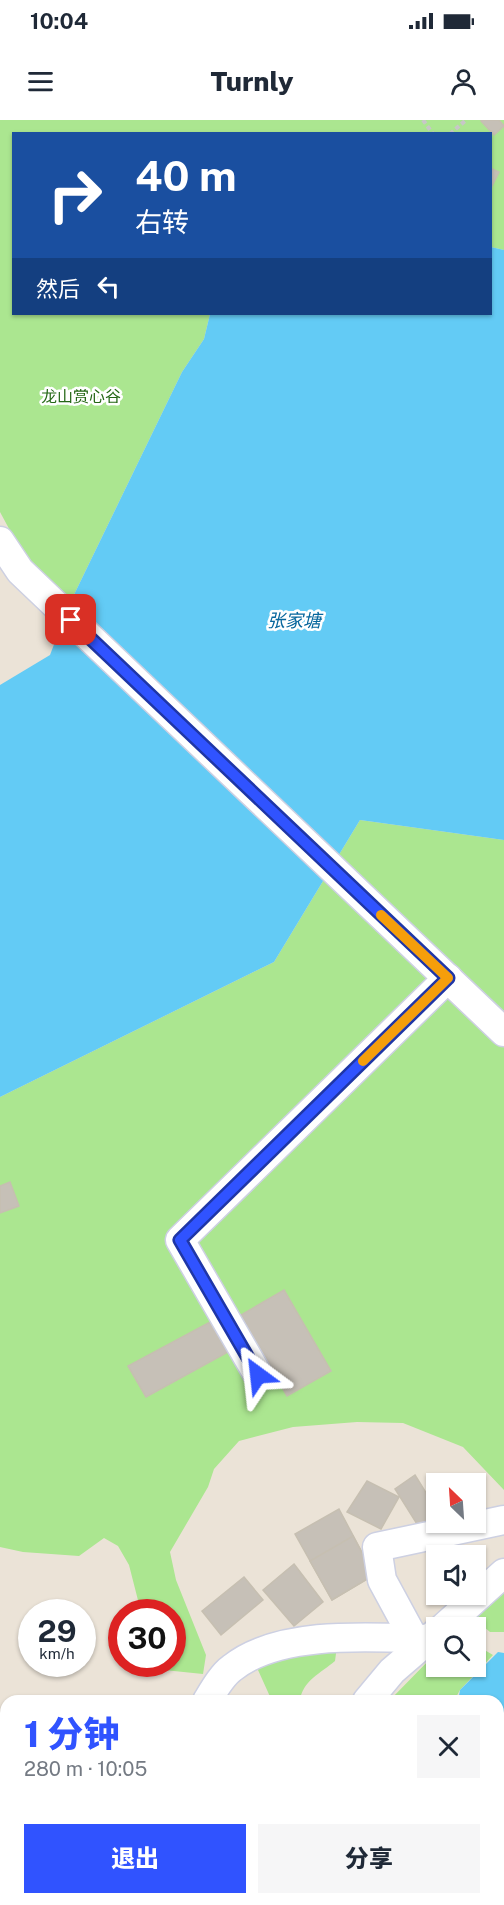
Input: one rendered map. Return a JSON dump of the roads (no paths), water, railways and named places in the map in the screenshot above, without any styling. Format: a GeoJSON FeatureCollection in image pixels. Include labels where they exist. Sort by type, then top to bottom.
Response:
{"type":"FeatureCollection","features":[{"type":"Feature","properties":{"kind":"street"},"geometry":{"type":"LineString","coordinates":[[0,541],[20,571],[504,1032]]}},
{"type":"Feature","properties":{"kind":"street"},"geometry":{"type":"LineString","coordinates":[[258,1375],[180,1240],[448,978]]}},
{"type":"Feature","properties":{"kind":"street"},"geometry":{"type":"LineString","coordinates":[[426,1629],[382,1580],[377,1547],[504,1520]]}},
{"type":"Feature","properties":{"kind":"street"},"geometry":{"type":"LineString","coordinates":[[452,1617],[504,1573]]}},
{"type":"Feature","properties":{"kind":"street"},"geometry":{"type":"LineString","coordinates":[[211,1695],[231,1668],[258,1653],[306,1640],[426,1635]]}},
{"type":"Feature","properties":{"kind":"street"},"geometry":{"type":"LineString","coordinates":[[372,1695],[392,1671],[426,1640]]}},
{"type":"Feature","properties":{"kind":"water","name":"张家塘"},"geometry":{"type":"Polygon","coordinates":[[[492,247],[504,250],[504,840],[360,820],[274,962],[0,1097],[0,685],[50,655],[69,605],[182,372],[204,339],[210,315],[492,315],[492,247]]]}},
{"type":"Feature","properties":{"kind":"water"},"geometry":{"type":"Polygon","coordinates":[[[498,1652],[504,1653],[504,1695],[459,1695],[460,1690],[473,1677],[486,1677],[486,1664],[498,1652]]]}},
{"type":"Feature","properties":{"kind":"park label","name":"龙山赏心谷"},"geometry":{"type":"Point","coordinates":[81,396]}}]}
